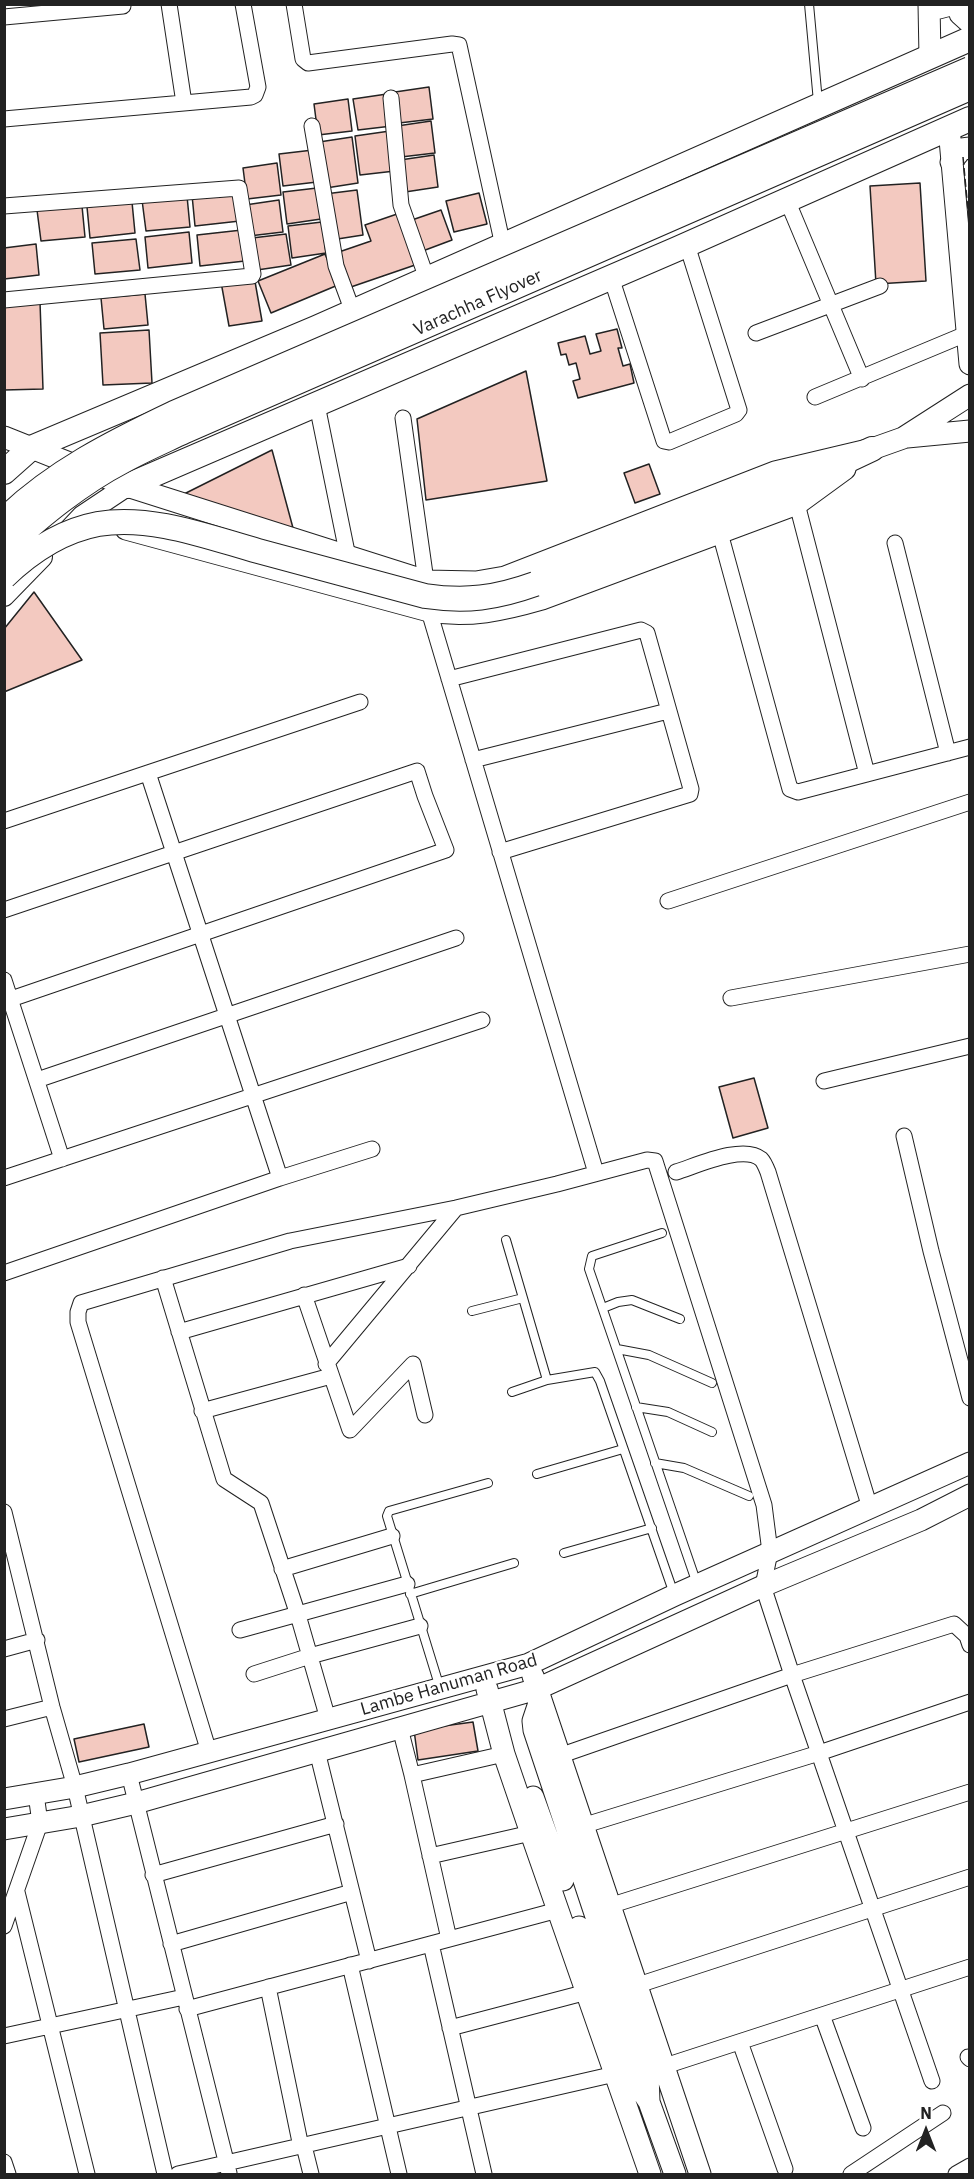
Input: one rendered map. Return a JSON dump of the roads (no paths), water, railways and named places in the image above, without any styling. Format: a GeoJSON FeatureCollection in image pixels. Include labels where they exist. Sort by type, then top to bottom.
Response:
{"type":"FeatureCollection","features":[{"type":"Feature","properties":{"kind":"main road"},"geometry":{"type":"LineString","coordinates":[[930,57],[929,5],[939,8],[956,4],[960,14],[969,23]]}},
{"type":"Feature","properties":{"kind":"main road"},"geometry":{"type":"LineString","coordinates":[[4,472],[31,448],[353,312],[969,39]]}},
{"type":"Feature","properties":{"kind":"main road","name":"Varachha Flyover"},"geometry":{"type":"LineString","coordinates":[[4,520],[18,506],[57,476],[112,443],[174,413],[969,69]]}},
{"type":"Feature","properties":{"kind":"main road","name":"Varachha Flyover"},"geometry":{"type":"LineString","coordinates":[[4,549],[73,492],[121,462],[174,436],[969,88]]}},
{"type":"Feature","properties":{"kind":"main road"},"geometry":{"type":"LineString","coordinates":[[964,124],[951,162],[969,364]]}},
{"type":"Feature","properties":{"kind":"main road"},"geometry":{"type":"LineString","coordinates":[[127,486],[964,124]]}},
{"type":"Feature","properties":{"kind":"main road"},"geometry":{"type":"LineString","coordinates":[[951,162],[962,149],[969,148]]}},
{"type":"Feature","properties":{"kind":"main road"},"geometry":{"type":"LineString","coordinates":[[648,182],[682,247]]}},
{"type":"Feature","properties":{"kind":"main road"},"geometry":{"type":"LineString","coordinates":[[903,438],[969,395]]}},
{"type":"Feature","properties":{"kind":"main road"},"geometry":{"type":"LineString","coordinates":[[4,577],[28,555],[51,540],[73,530],[98,524],[121,522],[181,530],[425,596],[450,600],[477,599],[506,594],[535,584],[783,491],[872,449],[903,438],[969,431]]}},
{"type":"Feature","properties":{"kind":"main road"},"geometry":{"type":"LineString","coordinates":[[4,437],[127,486],[348,557],[426,580],[476,582],[505,577],[775,472],[872,449]]}},
{"type":"Feature","properties":{"kind":"main road"},"geometry":{"type":"LineString","coordinates":[[82,516],[429,611],[451,615],[507,609],[542,599],[797,504],[872,449]]}},
{"type":"Feature","properties":{"kind":"main road","name":"Lambe Hanuman Road"},"geometry":{"type":"LineString","coordinates":[[4,1799],[75,1787],[129,1774],[529,1665],[698,1585],[969,1463]]}},
{"type":"Feature","properties":{"kind":"main road","name":"Lambe Hanuman Road"},"geometry":{"type":"LineString","coordinates":[[4,1829],[81,1816],[136,1803],[491,1703],[538,1694],[764,1586],[921,1520],[969,1495]]}},
{"type":"Feature","properties":{"kind":"main road"},"geometry":{"type":"LineString","coordinates":[[529,1665],[700,2175]]}},
{"type":"Feature","properties":{"kind":"main road"},"geometry":{"type":"LineString","coordinates":[[484,1678],[504,1754],[650,2175]]}},
{"type":"Feature","properties":{"kind":"main road"},"geometry":{"type":"LineString","coordinates":[[538,1694],[534,1730],[648,2073],[649,2102]]}},
{"type":"Feature","properties":{"kind":"main road"},"geometry":{"type":"LineString","coordinates":[[496,1723],[511,1734],[633,2078],[649,2102],[675,2175]]}},
{"type":"Feature","properties":{"kind":"street"},"geometry":{"type":"LineString","coordinates":[[169,4],[183,103]]}},
{"type":"Feature","properties":{"kind":"street"},"geometry":{"type":"LineString","coordinates":[[4,119],[251,97],[255,95],[258,87],[243,4]]}},
{"type":"Feature","properties":{"kind":"street"},"geometry":{"type":"LineString","coordinates":[[294,4],[303,59],[309,63],[452,44],[459,45],[503,246]]}},
{"type":"Feature","properties":{"kind":"street"},"geometry":{"type":"LineString","coordinates":[[4,17],[123,6]]}},
{"type":"Feature","properties":{"kind":"street"},"geometry":{"type":"LineString","coordinates":[[391,98],[401,205],[428,279]]}},
{"type":"Feature","properties":{"kind":"street"},"geometry":{"type":"LineString","coordinates":[[312,126],[336,266],[353,312]]}},
{"type":"Feature","properties":{"kind":"street"},"geometry":{"type":"LineString","coordinates":[[4,206],[239,188],[253,274],[252,276],[4,300]]}},
{"type":"Feature","properties":{"kind":"street"},"geometry":{"type":"LineString","coordinates":[[787,200],[862,379]]}},
{"type":"Feature","properties":{"kind":"street"},"geometry":{"type":"LineString","coordinates":[[611,277],[664,441],[669,442],[736,414],[739,410],[682,247]]}},
{"type":"Feature","properties":{"kind":"street"},"geometry":{"type":"LineString","coordinates":[[756,333],[880,286]]}},
{"type":"Feature","properties":{"kind":"street"},"geometry":{"type":"LineString","coordinates":[[815,397],[966,334]]}},
{"type":"Feature","properties":{"kind":"street"},"geometry":{"type":"LineString","coordinates":[[317,405],[348,557]]}},
{"type":"Feature","properties":{"kind":"street"},"geometry":{"type":"LineString","coordinates":[[403,418],[429,611],[596,1173]]}},
{"type":"Feature","properties":{"kind":"street"},"geometry":{"type":"LineString","coordinates":[[4,596],[82,516],[127,486]]}},
{"type":"Feature","properties":{"kind":"street"},"geometry":{"type":"LineString","coordinates":[[797,504],[867,774]]}},
{"type":"Feature","properties":{"kind":"street"},"geometry":{"type":"LineString","coordinates":[[720,533],[790,789],[798,792],[969,747]]}},
{"type":"Feature","properties":{"kind":"street"},"geometry":{"type":"LineString","coordinates":[[895,543],[948,753]]}},
{"type":"Feature","properties":{"kind":"street"},"geometry":{"type":"LineString","coordinates":[[449,679],[643,630],[647,633],[691,789],[690,794],[500,852]]}},
{"type":"Feature","properties":{"kind":"street"},"geometry":{"type":"LineString","coordinates":[[4,821],[360,702]]}},
{"type":"Feature","properties":{"kind":"street"},"geometry":{"type":"LineString","coordinates":[[473,760],[668,711]]}},
{"type":"Feature","properties":{"kind":"street"},"geometry":{"type":"LineString","coordinates":[[4,910],[417,771],[446,850],[11,999]]}},
{"type":"Feature","properties":{"kind":"street"},"geometry":{"type":"LineString","coordinates":[[148,773],[280,1179]]}},
{"type":"Feature","properties":{"kind":"street"},"geometry":{"type":"LineString","coordinates":[[668,901],[969,802]]}},
{"type":"Feature","properties":{"kind":"street"},"geometry":{"type":"LineString","coordinates":[[37,1080],[456,938]]}},
{"type":"Feature","properties":{"kind":"street"},"geometry":{"type":"LineString","coordinates":[[731,998],[969,954]]}},
{"type":"Feature","properties":{"kind":"street"},"geometry":{"type":"LineString","coordinates":[[4,980],[62,1159]]}},
{"type":"Feature","properties":{"kind":"street"},"geometry":{"type":"LineString","coordinates":[[4,1178],[482,1020]]}},
{"type":"Feature","properties":{"kind":"street"},"geometry":{"type":"LineString","coordinates":[[825,1081],[969,1046]]}},
{"type":"Feature","properties":{"kind":"street"},"geometry":{"type":"LineString","coordinates":[[904,1136],[969,1398]]}},
{"type":"Feature","properties":{"kind":"street"},"geometry":{"type":"LineString","coordinates":[[4,1273],[372,1149]]}},
{"type":"Feature","properties":{"kind":"street"},"geometry":{"type":"LineString","coordinates":[[676,1172],[734,1154],[753,1155],[762,1160],[768,1172],[870,1509]]}},
{"type":"Feature","properties":{"kind":"street"},"geometry":{"type":"LineString","coordinates":[[209,1752],[78,1318],[81,1303],[290,1241],[456,1208],[647,1160],[655,1161],[764,1505],[770,1552],[764,1586],[792,1675],[932,2081]]}},
{"type":"Feature","properties":{"kind":"street"},"geometry":{"type":"LineString","coordinates":[[202,1411],[328,1370],[456,1208]]}},
{"type":"Feature","properties":{"kind":"street"},"geometry":{"type":"LineString","coordinates":[[178,1332],[409,1266]]}},
{"type":"Feature","properties":{"kind":"street"},"geometry":{"type":"LineString","coordinates":[[163,1278],[224,1479],[261,1503],[298,1615],[328,1719]]}},
{"type":"Feature","properties":{"kind":"street"},"geometry":{"type":"LineString","coordinates":[[304,1295],[350,1430],[413,1364],[425,1415]]}},
{"type":"Feature","properties":{"kind":"street"},"geometry":{"type":"LineString","coordinates":[[5,1514],[52,1707],[75,1787],[165,2175]]}},
{"type":"Feature","properties":{"kind":"street"},"geometry":{"type":"LineString","coordinates":[[282,1569],[392,1536]]}},
{"type":"Feature","properties":{"kind":"street"},"geometry":{"type":"LineString","coordinates":[[4,1578],[21,1575]]}},
{"type":"Feature","properties":{"kind":"street"},"geometry":{"type":"LineString","coordinates":[[240,1630],[409,1589]]}},
{"type":"Feature","properties":{"kind":"street"},"geometry":{"type":"LineString","coordinates":[[559,1756],[792,1675],[954,1624],[967,1636],[969,1646]]}},
{"type":"Feature","properties":{"kind":"street"},"geometry":{"type":"LineString","coordinates":[[254,1674],[309,1656],[420,1626]]}},
{"type":"Feature","properties":{"kind":"street"},"geometry":{"type":"LineString","coordinates":[[4,1649],[37,1640]]}},
{"type":"Feature","properties":{"kind":"street"},"geometry":{"type":"LineString","coordinates":[[582,1826],[819,1753],[969,1702]]}},
{"type":"Feature","properties":{"kind":"street"},"geometry":{"type":"LineString","coordinates":[[4,1719],[52,1707]]}},
{"type":"Feature","properties":{"kind":"street"},"geometry":{"type":"LineString","coordinates":[[400,1728],[448,1939]]}},
{"type":"Feature","properties":{"kind":"street"},"geometry":{"type":"LineString","coordinates":[[317,1751],[369,1961]]}},
{"type":"Feature","properties":{"kind":"street"},"geometry":{"type":"LineString","coordinates":[[412,1775],[504,1754]]}},
{"type":"Feature","properties":{"kind":"street"},"geometry":{"type":"LineString","coordinates":[[129,1774],[228,2169]]}},
{"type":"Feature","properties":{"kind":"street"},"geometry":{"type":"LineString","coordinates":[[609,1906],[969,1791]]}},
{"type":"Feature","properties":{"kind":"street"},"geometry":{"type":"LineString","coordinates":[[4,1926],[18,1892],[40,1823],[36,1794]]}},
{"type":"Feature","properties":{"kind":"street"},"geometry":{"type":"LineString","coordinates":[[153,1875],[336,1824]]}},
{"type":"Feature","properties":{"kind":"street"},"geometry":{"type":"LineString","coordinates":[[430,1856],[531,1833]]}},
{"type":"Feature","properties":{"kind":"street"},"geometry":{"type":"LineString","coordinates":[[635,1986],[969,1877]]}},
{"type":"Feature","properties":{"kind":"street"},"geometry":{"type":"LineString","coordinates":[[18,1892],[87,2175]]}},
{"type":"Feature","properties":{"kind":"street"},"geometry":{"type":"LineString","coordinates":[[171,1944],[352,1892]]}},
{"type":"Feature","properties":{"kind":"street"},"geometry":{"type":"LineString","coordinates":[[4,2037],[126,2009],[185,2003],[268,1987],[558,1910]]}},
{"type":"Feature","properties":{"kind":"street"},"geometry":{"type":"LineString","coordinates":[[431,1944],[484,2175]]}},
{"type":"Feature","properties":{"kind":"street"},"geometry":{"type":"LineString","coordinates":[[350,1965],[399,2175]]}},
{"type":"Feature","properties":{"kind":"street"},"geometry":{"type":"LineString","coordinates":[[662,2067],[969,1967]]}},
{"type":"Feature","properties":{"kind":"street"},"geometry":{"type":"LineString","coordinates":[[268,1987],[311,2175]]}},
{"type":"Feature","properties":{"kind":"street"},"geometry":{"type":"LineString","coordinates":[[450,2028],[587,1992]]}},
{"type":"Feature","properties":{"kind":"street"},"geometry":{"type":"LineString","coordinates":[[822,2015],[863,2128]]}},
{"type":"Feature","properties":{"kind":"street"},"geometry":{"type":"LineString","coordinates":[[740,2042],[785,2169]]}},
{"type":"Feature","properties":{"kind":"street"},"geometry":{"type":"LineString","coordinates":[[178,2175],[228,2169],[303,2147],[615,2074]]}},
{"type":"Feature","properties":{"kind":"street"},"geometry":{"type":"LineString","coordinates":[[861,2172],[943,2112]]}},
{"type":"Feature","properties":{"kind":"street"},"geometry":{"type":"LineString","coordinates":[[4,2162],[8,2175]]}},
{"type":"Feature","properties":{"kind":"street"},"geometry":{"type":"LineString","coordinates":[[956,2175],[969,2166]]}},
{"type":"Feature","properties":{"kind":"lane"},"geometry":{"type":"LineString","coordinates":[[808,4],[818,106]]}},
{"type":"Feature","properties":{"kind":"lane"},"geometry":{"type":"LineString","coordinates":[[662,1233],[592,1256],[589,1269],[698,1585]]}},
{"type":"Feature","properties":{"kind":"lane"},"geometry":{"type":"LineString","coordinates":[[506,1240],[547,1380]]}},
{"type":"Feature","properties":{"kind":"lane"},"geometry":{"type":"LineString","coordinates":[[472,1311],[523,1298]]}},
{"type":"Feature","properties":{"kind":"lane"},"geometry":{"type":"LineString","coordinates":[[603,1308],[632,1300],[680,1319]]}},
{"type":"Feature","properties":{"kind":"lane"},"geometry":{"type":"LineString","coordinates":[[617,1349],[649,1355],[712,1383]]}},
{"type":"Feature","properties":{"kind":"lane"},"geometry":{"type":"LineString","coordinates":[[512,1392],[547,1380],[595,1372],[675,1596]]}},
{"type":"Feature","properties":{"kind":"lane"},"geometry":{"type":"LineString","coordinates":[[636,1407],[668,1412],[712,1432]]}},
{"type":"Feature","properties":{"kind":"lane"},"geometry":{"type":"LineString","coordinates":[[537,1474],[623,1449]]}},
{"type":"Feature","properties":{"kind":"lane"},"geometry":{"type":"LineString","coordinates":[[655,1463],[684,1468],[749,1496]]}},
{"type":"Feature","properties":{"kind":"lane"},"geometry":{"type":"LineString","coordinates":[[440,1689],[392,1536],[388,1511],[488,1483]]}},
{"type":"Feature","properties":{"kind":"lane"},"geometry":{"type":"LineString","coordinates":[[564,1552],[652,1528]]}},
{"type":"Feature","properties":{"kind":"lane"},"geometry":{"type":"LineString","coordinates":[[409,1589],[514,1563]]}}]}
